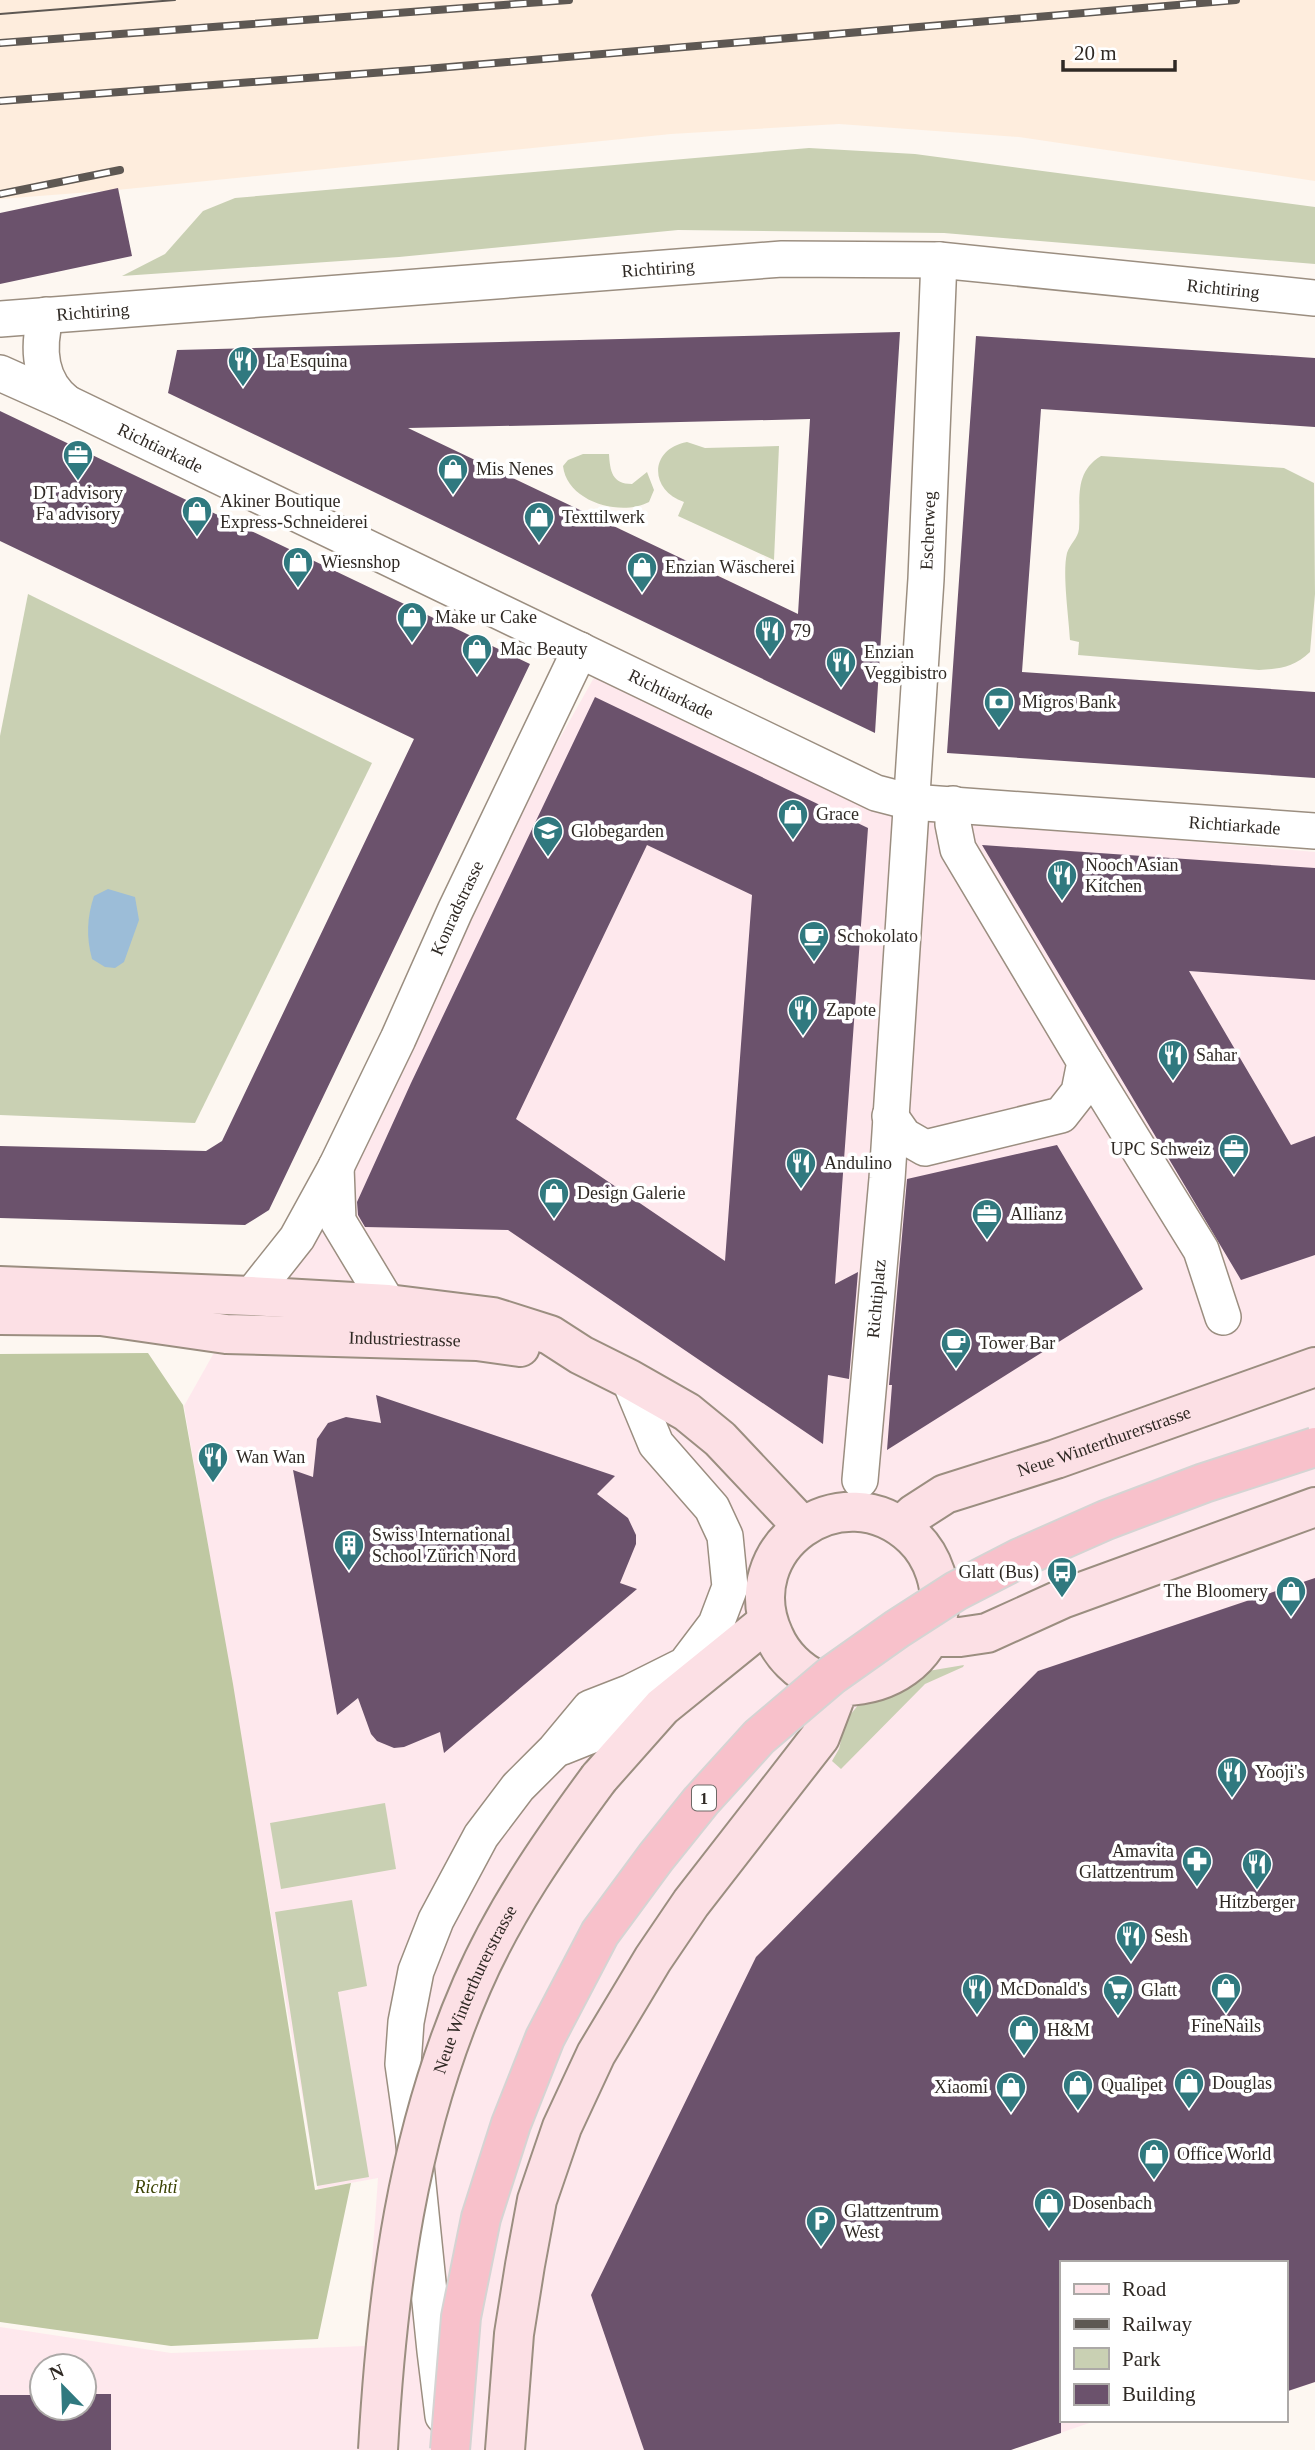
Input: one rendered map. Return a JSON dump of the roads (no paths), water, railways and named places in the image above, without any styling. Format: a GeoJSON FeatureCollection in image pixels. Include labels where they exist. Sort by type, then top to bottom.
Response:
{"type":"FeatureCollection","features":[{"type":"Feature","properties":{"kind":"main road","name":"Industriestrasse"},"geometry":{"type":"LineString","coordinates":[[0,1286],[388,1304],[493,1317],[550,1335],[581,1355],[687,1412],[720,1439],[802,1527]]}},
{"type":"Feature","properties":{"kind":"main road"},"geometry":{"type":"LineString","coordinates":[[226,1334],[251,1296]]}},
{"type":"Feature","properties":{"kind":"main road","name":"Industriestrasse"},"geometry":{"type":"LineString","coordinates":[[0,1315],[101,1316],[226,1334],[477,1341],[581,1355]]}},
{"type":"Feature","properties":{"kind":"main road","name":"Neue Winterthurerstrasse"},"geometry":{"type":"LineString","coordinates":[[901,1526],[945,1494],[1056,1459],[1315,1367]]}},
{"type":"Feature","properties":{"kind":"main road","name":"1"},"geometry":{"type":"LineString","coordinates":[[450,2450],[461,2317],[481,2218],[511,2124],[545,2038],[600,1933],[701,1801],[759,1737],[832,1675],[956,1591],[1020,1558],[1106,1520],[1204,1483],[1315,1447]]}},
{"type":"Feature","properties":{"kind":"main road"},"geometry":{"type":"LineString","coordinates":[[930,1637],[960,1637],[987,1633],[1062,1599],[1315,1507]]}},
{"type":"Feature","properties":{"kind":"main road"},"geometry":{"type":"LineString","coordinates":[[851,1511],[877,1515],[901,1526],[920,1543],[933,1564],[939,1588],[938,1613],[930,1637],[916,1658],[901,1671],[884,1680],[864,1685],[844,1686],[818,1680],[796,1666],[778,1646],[767,1622],[764,1595],[769,1569],[782,1545],[802,1527],[825,1514],[851,1511]]}},
{"type":"Feature","properties":{"kind":"main road","name":"Neue Winterthurerstrasse"},"geometry":{"type":"LineString","coordinates":[[378,2450],[391,2294],[414,2158],[431,2096],[472,1984],[505,1920],[539,1863],[599,1778],[662,1707],[767,1622]]}},
{"type":"Feature","properties":{"kind":"main road"},"geometry":{"type":"LineString","coordinates":[[505,2450],[514,2334],[537,2200],[562,2127],[596,2054],[653,1959],[691,1903],[820,1737],[836,1695],[844,1686]]}},
{"type":"Feature","properties":{"kind":"street","name":"Richtiring"},"geometry":{"type":"LineString","coordinates":[[0,319],[782,260],[939,260],[1315,298]]}},
{"type":"Feature","properties":{"kind":"street","name":"Escherweg"},"geometry":{"type":"LineString","coordinates":[[911,802],[926,579],[939,260]]}},
{"type":"Feature","properties":{"kind":"street","name":"Richtiarkade"},"geometry":{"type":"LineString","coordinates":[[46,315],[41,342],[42,364],[54,392],[67,403]]}},
{"type":"Feature","properties":{"kind":"street","name":"Richtiarkade"},"geometry":{"type":"LineString","coordinates":[[0,373],[876,793],[911,802],[1315,831]]}},
{"type":"Feature","properties":{"kind":"street","name":"Konradstrasse"},"geometry":{"type":"LineString","coordinates":[[251,1296],[297,1238],[336,1167],[580,650]]}},
{"type":"Feature","properties":{"kind":"street","name":"Richtiplatz"},"geometry":{"type":"LineString","coordinates":[[860,1480],[887,1179],[911,802]]}},
{"type":"Feature","properties":{"kind":"street"},"geometry":{"type":"LineString","coordinates":[[953,804],[953,824],[958,849],[1201,1250],[1223,1317]]}},
{"type":"Feature","properties":{"kind":"street"},"geometry":{"type":"LineString","coordinates":[[890,1116],[904,1136],[925,1148],[1061,1115],[1079,1092],[1085,1062]]}},
{"type":"Feature","properties":{"kind":"street","name":"Konradstrasse"},"geometry":{"type":"LineString","coordinates":[[336,1167],[338,1221],[388,1304]]}},
{"type":"Feature","properties":{"kind":"street"},"geometry":{"type":"LineString","coordinates":[[450,2450],[435,2351],[414,2135],[403,2064],[406,2022],[416,1971],[436,1920],[481,1836],[518,1787],[590,1708],[631,1692],[685,1665],[716,1624],[730,1587],[725,1536],[712,1508],[656,1444],[629,1379]]}},
{"type":"Feature","properties":{"kind":"street"},"geometry":{"type":"LineString","coordinates":[[555,1749],[662,1707]]}},
{"type":"Feature","properties":{"kind":"water"},"geometry":{"type":"Polygon","coordinates":[[[108,889],[135,897],[139,920],[124,962],[115,968],[105,967],[92,959],[88,935],[94,896],[108,889]]]}},
{"type":"Feature","properties":{"kind":"tram line"},"geometry":{"type":"LineString","coordinates":[[0,14],[175,0]]}},
{"type":"Feature","properties":{"kind":"railway"},"geometry":{"type":"LineString","coordinates":[[0,43],[569,0]]}},
{"type":"Feature","properties":{"kind":"railway"},"geometry":{"type":"LineString","coordinates":[[0,101],[426,69],[1236,0]]}},
{"type":"Feature","properties":{"kind":"railway"},"geometry":{"type":"LineString","coordinates":[[0,194],[120,170]]}},
{"type":"Feature","properties":{"kind":"place","name":"La Esquina"},"geometry":{"type":"Point","coordinates":[243,388]}},
{"type":"Feature","properties":{"kind":"place","name":"DT advisory Fa advisory"},"geometry":{"type":"Point","coordinates":[78,482]}},
{"type":"Feature","properties":{"kind":"place","name":"Mis Nenes"},"geometry":{"type":"Point","coordinates":[453,496]}},
{"type":"Feature","properties":{"kind":"place","name":"Akiner Boutique Express-Schneiderei"},"geometry":{"type":"Point","coordinates":[197,538]}},
{"type":"Feature","properties":{"kind":"place","name":"Texttilwerk"},"geometry":{"type":"Point","coordinates":[539,544]}},
{"type":"Feature","properties":{"kind":"place","name":"Wiesnshop"},"geometry":{"type":"Point","coordinates":[298,589]}},
{"type":"Feature","properties":{"kind":"place","name":"Enzian Wäscherei"},"geometry":{"type":"Point","coordinates":[642,594]}},
{"type":"Feature","properties":{"kind":"place","name":"Make ur Cake"},"geometry":{"type":"Point","coordinates":[412,644]}},
{"type":"Feature","properties":{"kind":"place","name":"79"},"geometry":{"type":"Point","coordinates":[770,658]}},
{"type":"Feature","properties":{"kind":"place","name":"Mac Beauty"},"geometry":{"type":"Point","coordinates":[477,676]}},
{"type":"Feature","properties":{"kind":"place","name":"Enzian Veggibistro"},"geometry":{"type":"Point","coordinates":[841,689]}},
{"type":"Feature","properties":{"kind":"place","name":"Migros Bank"},"geometry":{"type":"Point","coordinates":[999,729]}},
{"type":"Feature","properties":{"kind":"place","name":"Grace"},"geometry":{"type":"Point","coordinates":[793,841]}},
{"type":"Feature","properties":{"kind":"place","name":"Globegarden"},"geometry":{"type":"Point","coordinates":[548,858]}},
{"type":"Feature","properties":{"kind":"place","name":"Nooch Asian Kitchen"},"geometry":{"type":"Point","coordinates":[1062,902]}},
{"type":"Feature","properties":{"kind":"place","name":"Schokolato"},"geometry":{"type":"Point","coordinates":[814,963]}},
{"type":"Feature","properties":{"kind":"place","name":"Zapote"},"geometry":{"type":"Point","coordinates":[803,1037]}},
{"type":"Feature","properties":{"kind":"place","name":"Sahar"},"geometry":{"type":"Point","coordinates":[1173,1082]}},
{"type":"Feature","properties":{"kind":"place","name":"UPC Schweiz"},"geometry":{"type":"Point","coordinates":[1234,1176]}},
{"type":"Feature","properties":{"kind":"place","name":"Andulino"},"geometry":{"type":"Point","coordinates":[801,1190]}},
{"type":"Feature","properties":{"kind":"place","name":"Design Galerie"},"geometry":{"type":"Point","coordinates":[554,1220]}},
{"type":"Feature","properties":{"kind":"place","name":"Allianz"},"geometry":{"type":"Point","coordinates":[987,1241]}},
{"type":"Feature","properties":{"kind":"place","name":"Tower Bar"},"geometry":{"type":"Point","coordinates":[956,1370]}},
{"type":"Feature","properties":{"kind":"place","name":"Wan Wan"},"geometry":{"type":"Point","coordinates":[213,1484]}},
{"type":"Feature","properties":{"kind":"place","name":"Swiss International School Zürich Nord"},"geometry":{"type":"Point","coordinates":[349,1572]}},
{"type":"Feature","properties":{"kind":"place","name":"Glatt (Bus)"},"geometry":{"type":"Point","coordinates":[1062,1599]}},
{"type":"Feature","properties":{"kind":"place","name":"The Bloomery"},"geometry":{"type":"Point","coordinates":[1291,1618]}},
{"type":"Feature","properties":{"kind":"place","name":"Yooji's"},"geometry":{"type":"Point","coordinates":[1232,1799]}},
{"type":"Feature","properties":{"kind":"place","name":"Amavita Glattzentrum"},"geometry":{"type":"Point","coordinates":[1197,1888]}},
{"type":"Feature","properties":{"kind":"place","name":"Hitzberger"},"geometry":{"type":"Point","coordinates":[1257,1891]}},
{"type":"Feature","properties":{"kind":"place","name":"Sesh"},"geometry":{"type":"Point","coordinates":[1131,1963]}},
{"type":"Feature","properties":{"kind":"place","name":"FineNails"},"geometry":{"type":"Point","coordinates":[1226,2015]}},
{"type":"Feature","properties":{"kind":"place","name":"McDonald's"},"geometry":{"type":"Point","coordinates":[977,2016]}},
{"type":"Feature","properties":{"kind":"place","name":"Glatt"},"geometry":{"type":"Point","coordinates":[1118,2017]}},
{"type":"Feature","properties":{"kind":"place","name":"H&M"},"geometry":{"type":"Point","coordinates":[1024,2057]}},
{"type":"Feature","properties":{"kind":"place","name":"Douglas"},"geometry":{"type":"Point","coordinates":[1189,2110]}},
{"type":"Feature","properties":{"kind":"place","name":"Qualipet"},"geometry":{"type":"Point","coordinates":[1078,2112]}},
{"type":"Feature","properties":{"kind":"place","name":"Xiaomi"},"geometry":{"type":"Point","coordinates":[1011,2114]}},
{"type":"Feature","properties":{"kind":"place","name":"Office World"},"geometry":{"type":"Point","coordinates":[1154,2181]}},
{"type":"Feature","properties":{"kind":"place","name":"Dosenbach"},"geometry":{"type":"Point","coordinates":[1049,2230]}},
{"type":"Feature","properties":{"kind":"place","name":"Glattzentrum West"},"geometry":{"type":"Point","coordinates":[821,2248]}},
{"type":"Feature","properties":{"kind":"park label","name":"Richti"},"geometry":{"type":"Point","coordinates":[156,2187]}}]}
